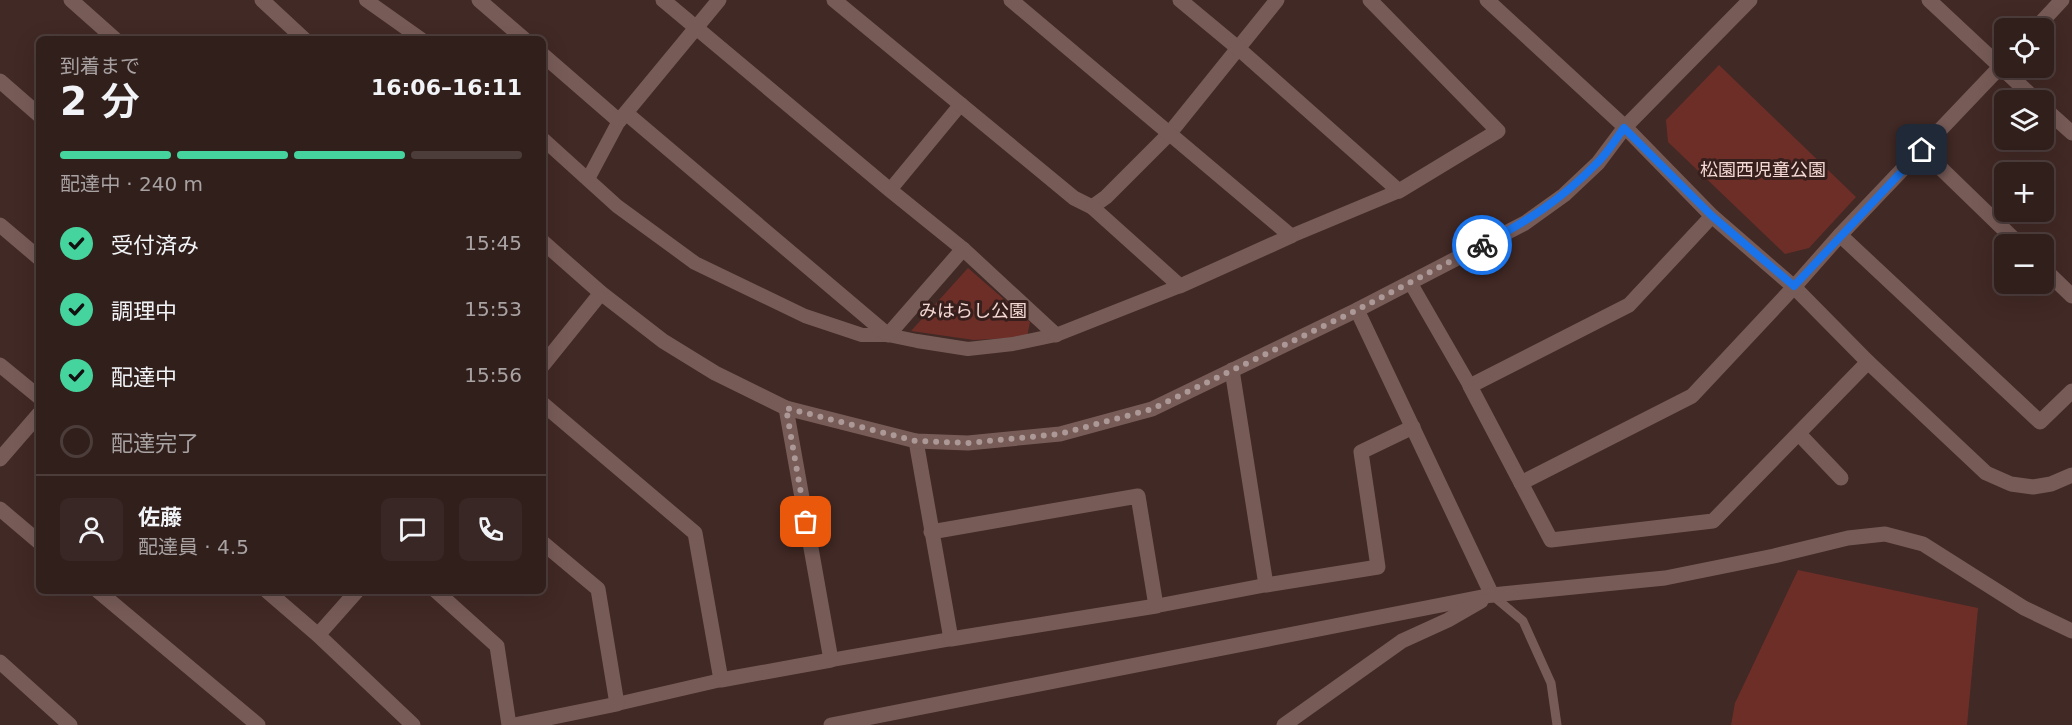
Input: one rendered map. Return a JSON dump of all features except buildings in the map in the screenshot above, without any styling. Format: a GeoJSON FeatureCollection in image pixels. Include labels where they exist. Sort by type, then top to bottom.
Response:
{"type":"FeatureCollection","features":[{"type":"Feature","properties":{"kind":"street"},"geometry":{"type":"LineString","coordinates":[[71,0],[112,36]]}},
{"type":"Feature","properties":{"kind":"street"},"geometry":{"type":"LineString","coordinates":[[262,0],[301,36]]}},
{"type":"Feature","properties":{"kind":"street"},"geometry":{"type":"LineString","coordinates":[[366,0],[417,36]]}},
{"type":"Feature","properties":{"kind":"street"},"geometry":{"type":"LineString","coordinates":[[479,0],[521,36]]}},
{"type":"Feature","properties":{"kind":"street"},"geometry":{"type":"LineString","coordinates":[[663,0],[963,249],[1056,335]]}},
{"type":"Feature","properties":{"kind":"street"},"geometry":{"type":"LineString","coordinates":[[588,179],[623,117],[719,0]]}},
{"type":"Feature","properties":{"kind":"street"},"geometry":{"type":"LineString","coordinates":[[834,0],[1074,198],[1092,207],[1180,286]]}},
{"type":"Feature","properties":{"kind":"street"},"geometry":{"type":"LineString","coordinates":[[1011,0],[1290,236]]}},
{"type":"Feature","properties":{"kind":"street"},"geometry":{"type":"LineString","coordinates":[[1180,0],[1239,49],[1399,191]]}},
{"type":"Feature","properties":{"kind":"street"},"geometry":{"type":"LineString","coordinates":[[1092,207],[1106,198],[1169,134],[1277,0]]}},
{"type":"Feature","properties":{"kind":"street"},"geometry":{"type":"LineString","coordinates":[[546,142],[617,206],[695,263],[805,316],[862,335],[888,334],[968,349],[1013,344],[1056,335],[1180,286],[1290,236],[1399,191],[1498,131],[1370,0]]}},
{"type":"Feature","properties":{"kind":"street"},"geometry":{"type":"LineString","coordinates":[[1487,0],[1624,128],[1712,216],[1794,286],[1868,362],[1986,473],[2011,484],[2033,487],[2051,484],[2072,475]]}},
{"type":"Feature","properties":{"kind":"street"},"geometry":{"type":"LineString","coordinates":[[546,245],[601,293],[663,341],[715,374],[786,408],[916,441],[968,443],[1060,434],[1152,409],[1357,310],[1525,223],[1564,195],[1598,163],[1624,128],[1750,0]]}},
{"type":"Feature","properties":{"kind":"street"},"geometry":{"type":"LineString","coordinates":[[1929,0],[1994,58]]}},
{"type":"Feature","properties":{"kind":"street"},"geometry":{"type":"LineString","coordinates":[[2045,18],[2062,0]]}},
{"type":"Feature","properties":{"kind":"street"},"geometry":{"type":"LineString","coordinates":[[546,57],[623,117],[888,334]]}},
{"type":"Feature","properties":{"kind":"street"},"geometry":{"type":"LineString","coordinates":[[1521,483],[1692,396],[1840,235],[1994,74]]}},
{"type":"Feature","properties":{"kind":"street"},"geometry":{"type":"LineString","coordinates":[[2015,78],[2026,90]]}},
{"type":"Feature","properties":{"kind":"street"},"geometry":{"type":"LineString","coordinates":[[0,81],[36,112]]}},
{"type":"Feature","properties":{"kind":"street"},"geometry":{"type":"LineString","coordinates":[[890,190],[961,104]]}},
{"type":"Feature","properties":{"kind":"street"},"geometry":{"type":"LineString","coordinates":[[2054,117],[2072,134]]}},
{"type":"Feature","properties":{"kind":"street"},"geometry":{"type":"LineString","coordinates":[[1922,150],[2009,234]]}},
{"type":"Feature","properties":{"kind":"street"},"geometry":{"type":"LineString","coordinates":[[1470,386],[1629,305],[1712,216]]}},
{"type":"Feature","properties":{"kind":"street"},"geometry":{"type":"LineString","coordinates":[[0,225],[36,255]]}},
{"type":"Feature","properties":{"kind":"street"},"geometry":{"type":"LineString","coordinates":[[1840,235],[2040,422],[2072,391]]}},
{"type":"Feature","properties":{"kind":"street"},"geometry":{"type":"LineString","coordinates":[[888,334],[963,249]]}},
{"type":"Feature","properties":{"kind":"street"},"geometry":{"type":"LineString","coordinates":[[2054,279],[2072,296]]}},
{"type":"Feature","properties":{"kind":"street"},"geometry":{"type":"LineString","coordinates":[[1410,282],[1470,386],[1551,540],[1713,521],[1868,362]]}},
{"type":"Feature","properties":{"kind":"street"},"geometry":{"type":"LineString","coordinates":[[546,360],[601,293]]}},
{"type":"Feature","properties":{"kind":"street"},"geometry":{"type":"LineString","coordinates":[[1357,310],[1492,595]]}},
{"type":"Feature","properties":{"kind":"street"},"geometry":{"type":"LineString","coordinates":[[0,365],[36,395]]}},
{"type":"Feature","properties":{"kind":"street"},"geometry":{"type":"LineString","coordinates":[[1232,370],[1266,585]]}},
{"type":"Feature","properties":{"kind":"street"},"geometry":{"type":"LineString","coordinates":[[546,407],[695,533],[721,680]]}},
{"type":"Feature","properties":{"kind":"street"},"geometry":{"type":"LineString","coordinates":[[786,408],[831,660]]}},
{"type":"Feature","properties":{"kind":"street"},"geometry":{"type":"LineString","coordinates":[[0,459],[36,417]]}},
{"type":"Feature","properties":{"kind":"street"},"geometry":{"type":"LineString","coordinates":[[514,725],[721,680],[1378,567],[1360,452],[1413,426]]}},
{"type":"Feature","properties":{"kind":"street"},"geometry":{"type":"LineString","coordinates":[[1798,434],[1841,478]]}},
{"type":"Feature","properties":{"kind":"street"},"geometry":{"type":"LineString","coordinates":[[916,441],[951,639]]}},
{"type":"Feature","properties":{"kind":"street"},"geometry":{"type":"LineString","coordinates":[[931,532],[1138,496],[1156,606]]}},
{"type":"Feature","properties":{"kind":"street"},"geometry":{"type":"LineString","coordinates":[[0,509],[36,539]]}},
{"type":"Feature","properties":{"kind":"street"},"geometry":{"type":"LineString","coordinates":[[831,725],[1492,595],[1665,578],[1848,538],[1885,534],[1923,544],[2024,608],[2072,631]]}},
{"type":"Feature","properties":{"kind":"street"},"geometry":{"type":"LineString","coordinates":[[546,546],[598,589],[617,704]]}},
{"type":"Feature","properties":{"kind":"street"},"geometry":{"type":"LineString","coordinates":[[102,594],[258,725]]}},
{"type":"Feature","properties":{"kind":"street"},"geometry":{"type":"LineString","coordinates":[[270,594],[318,635],[413,725]]}},
{"type":"Feature","properties":{"kind":"street"},"geometry":{"type":"LineString","coordinates":[[318,635],[354,594]]}},
{"type":"Feature","properties":{"kind":"street"},"geometry":{"type":"LineString","coordinates":[[439,594],[497,646],[509,725]]}},
{"type":"Feature","properties":{"kind":"street"},"geometry":{"type":"LineString","coordinates":[[1284,725],[1402,641],[1448,620],[1492,595]]}},
{"type":"Feature","properties":{"kind":"street"},"geometry":{"type":"LineString","coordinates":[[0,662],[70,725]]}},
{"type":"Feature","properties":{"kind":"lane"},"geometry":{"type":"LineString","coordinates":[[1492,595],[1523,621],[1551,683],[1557,725]]}},
{"type":"Feature","properties":{"kind":"green space","name":"松園西児童公園"},"geometry":{"type":"Polygon","coordinates":[[[1719,65],[1856,197],[1809,248],[1785,254],[1668,142],[1666,120],[1719,65]]]}},
{"type":"Feature","properties":{"kind":"green space","name":"みはらし公園"},"geometry":{"type":"Polygon","coordinates":[[[968,268],[1030,322],[1027,337],[974,340],[911,331],[968,268]]]}},
{"type":"Feature","properties":{"kind":"green space"},"geometry":{"type":"Polygon","coordinates":[[[1798,570],[1978,608],[1967,725],[1731,725],[1735,703],[1798,570]]]}},
{"type":"Feature","properties":{"kind":"way so far"},"geometry":{"type":"LineString","coordinates":[[806,522],[786,408],[916,441],[968,443],[1060,434],[1152,409],[1357,310],[1482,245]]}},
{"type":"Feature","properties":{"kind":"route"},"geometry":{"type":"LineString","coordinates":[[1482,245],[1525,223],[1564,195],[1598,163],[1624,128],[1712,216],[1794,286],[1922,150]]}}]}
